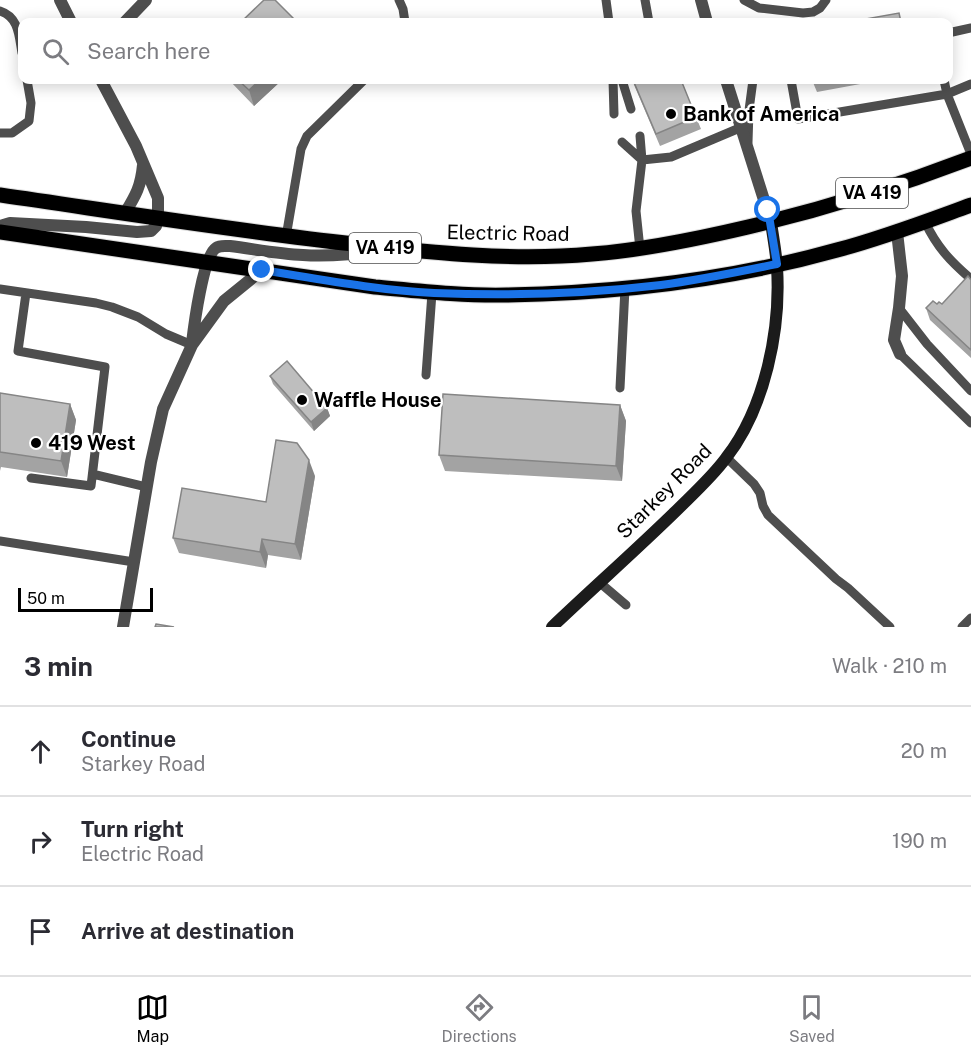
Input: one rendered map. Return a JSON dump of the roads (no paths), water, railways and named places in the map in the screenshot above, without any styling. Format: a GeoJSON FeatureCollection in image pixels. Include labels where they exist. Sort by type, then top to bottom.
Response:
{"type":"FeatureCollection","features":[{"type":"Feature","properties":{"kind":"main road","name":"Electric Road"},"geometry":{"type":"LineString","coordinates":[[0,195],[286,237],[394,249],[477,255],[590,254],[640,249],[703,238],[771,222],[926,176],[971,156]]}},
{"type":"Feature","properties":{"kind":"main road","name":"VA 419"},"geometry":{"type":"LineString","coordinates":[[0,232],[375,288],[432,293],[506,295],[583,292],[662,285],[777,264],[897,232],[971,205]]}},
{"type":"Feature","properties":{"kind":"main road","name":"Starkey Road"},"geometry":{"type":"LineString","coordinates":[[552,627],[699,488],[727,458],[747,425],[760,395],[771,352],[775,320],[777,264],[771,222]]}},
{"type":"Feature","properties":{"kind":"street"},"geometry":{"type":"LineString","coordinates":[[60,0],[69,18]]}},
{"type":"Feature","properties":{"kind":"street"},"geometry":{"type":"LineString","coordinates":[[129,18],[146,0]]}},
{"type":"Feature","properties":{"kind":"street"},"geometry":{"type":"LineString","coordinates":[[701,0],[706,18]]}},
{"type":"Feature","properties":{"kind":"street"},"geometry":{"type":"LineString","coordinates":[[0,226],[48,225],[137,232],[152,231],[156,226],[158,198],[136,146],[103,84]]}},
{"type":"Feature","properties":{"kind":"street","name":"Starkey Road"},"geometry":{"type":"LineString","coordinates":[[727,84],[771,222]]}},
{"type":"Feature","properties":{"kind":"street"},"geometry":{"type":"LineString","coordinates":[[125,213],[141,182],[143,163]]}},
{"type":"Feature","properties":{"kind":"street"},"geometry":{"type":"LineString","coordinates":[[897,232],[902,276],[894,340],[900,354]]}},
{"type":"Feature","properties":{"kind":"street"},"geometry":{"type":"LineString","coordinates":[[192,345],[199,292],[210,254],[214,248],[221,246],[302,255],[356,254],[394,249]]}},
{"type":"Feature","properties":{"kind":"street"},"geometry":{"type":"LineString","coordinates":[[123,627],[163,409],[192,345],[224,301],[262,270]]}},
{"type":"Feature","properties":{"kind":"lane"},"geometry":{"type":"LineString","coordinates":[[399,0],[404,18]]}},
{"type":"Feature","properties":{"kind":"lane"},"geometry":{"type":"LineString","coordinates":[[606,0],[608,18]]}},
{"type":"Feature","properties":{"kind":"lane"},"geometry":{"type":"LineString","coordinates":[[645,0],[648,18]]}},
{"type":"Feature","properties":{"kind":"lane"},"geometry":{"type":"LineString","coordinates":[[744,0],[759,8],[804,13],[820,8],[826,0]]}},
{"type":"Feature","properties":{"kind":"lane"},"geometry":{"type":"LineString","coordinates":[[0,11],[6,13],[17,25],[18,31]]}},
{"type":"Feature","properties":{"kind":"lane"},"geometry":{"type":"LineString","coordinates":[[953,32],[971,28]]}},
{"type":"Feature","properties":{"kind":"lane"},"geometry":{"type":"LineString","coordinates":[[0,133],[12,133],[29,122],[31,103],[29,84]]}},
{"type":"Feature","properties":{"kind":"lane"},"geometry":{"type":"LineString","coordinates":[[286,237],[301,149],[307,136],[360,84]]}},
{"type":"Feature","properties":{"kind":"lane"},"geometry":{"type":"LineString","coordinates":[[614,84],[614,114]]}},
{"type":"Feature","properties":{"kind":"lane"},"geometry":{"type":"LineString","coordinates":[[623,84],[631,109]]}},
{"type":"Feature","properties":{"kind":"lane"},"geometry":{"type":"LineString","coordinates":[[748,147],[752,84]]}},
{"type":"Feature","properties":{"kind":"lane"},"geometry":{"type":"LineString","coordinates":[[792,84],[798,119],[946,94],[971,84]]}},
{"type":"Feature","properties":{"kind":"lane"},"geometry":{"type":"LineString","coordinates":[[945,84],[946,94],[971,156]]}},
{"type":"Feature","properties":{"kind":"lane"},"geometry":{"type":"LineString","coordinates":[[622,141],[642,160],[671,157],[742,128]]}},
{"type":"Feature","properties":{"kind":"lane"},"geometry":{"type":"LineString","coordinates":[[640,136],[642,160],[636,211],[640,249]]}},
{"type":"Feature","properties":{"kind":"lane"},"geometry":{"type":"LineString","coordinates":[[925,222],[935,242],[947,257],[971,279]]}},
{"type":"Feature","properties":{"kind":"lane"},"geometry":{"type":"LineString","coordinates":[[620,388],[625,288]]}},
{"type":"Feature","properties":{"kind":"lane"},"geometry":{"type":"LineString","coordinates":[[0,289],[112,307],[138,317],[166,334],[192,345]]}},
{"type":"Feature","properties":{"kind":"lane"},"geometry":{"type":"LineString","coordinates":[[26,293],[18,351],[105,367],[91,486],[31,478]]}},
{"type":"Feature","properties":{"kind":"lane"},"geometry":{"type":"LineString","coordinates":[[426,375],[432,293]]}},
{"type":"Feature","properties":{"kind":"lane"},"geometry":{"type":"LineString","coordinates":[[899,308],[927,344],[971,391]]}},
{"type":"Feature","properties":{"kind":"lane"},"geometry":{"type":"LineString","coordinates":[[900,354],[971,423]]}},
{"type":"Feature","properties":{"kind":"lane"},"geometry":{"type":"LineString","coordinates":[[727,458],[754,484],[768,514],[890,627]]}},
{"type":"Feature","properties":{"kind":"lane"},"geometry":{"type":"LineString","coordinates":[[93,474],[147,487]]}},
{"type":"Feature","properties":{"kind":"lane"},"geometry":{"type":"LineString","coordinates":[[0,541],[134,562]]}},
{"type":"Feature","properties":{"kind":"lane"},"geometry":{"type":"LineString","coordinates":[[599,582],[626,605]]}},
{"type":"Feature","properties":{"kind":"lane"},"geometry":{"type":"LineString","coordinates":[[962,627],[971,618]]}},
{"type":"Feature","properties":{"kind":"place","name":"Bank of America"},"geometry":{"type":"Point","coordinates":[671,114]}},
{"type":"Feature","properties":{"kind":"place","name":"Waffle House"},"geometry":{"type":"Point","coordinates":[302,400]}},
{"type":"Feature","properties":{"kind":"place","name":"419 West"},"geometry":{"type":"Point","coordinates":[36,443]}}]}
